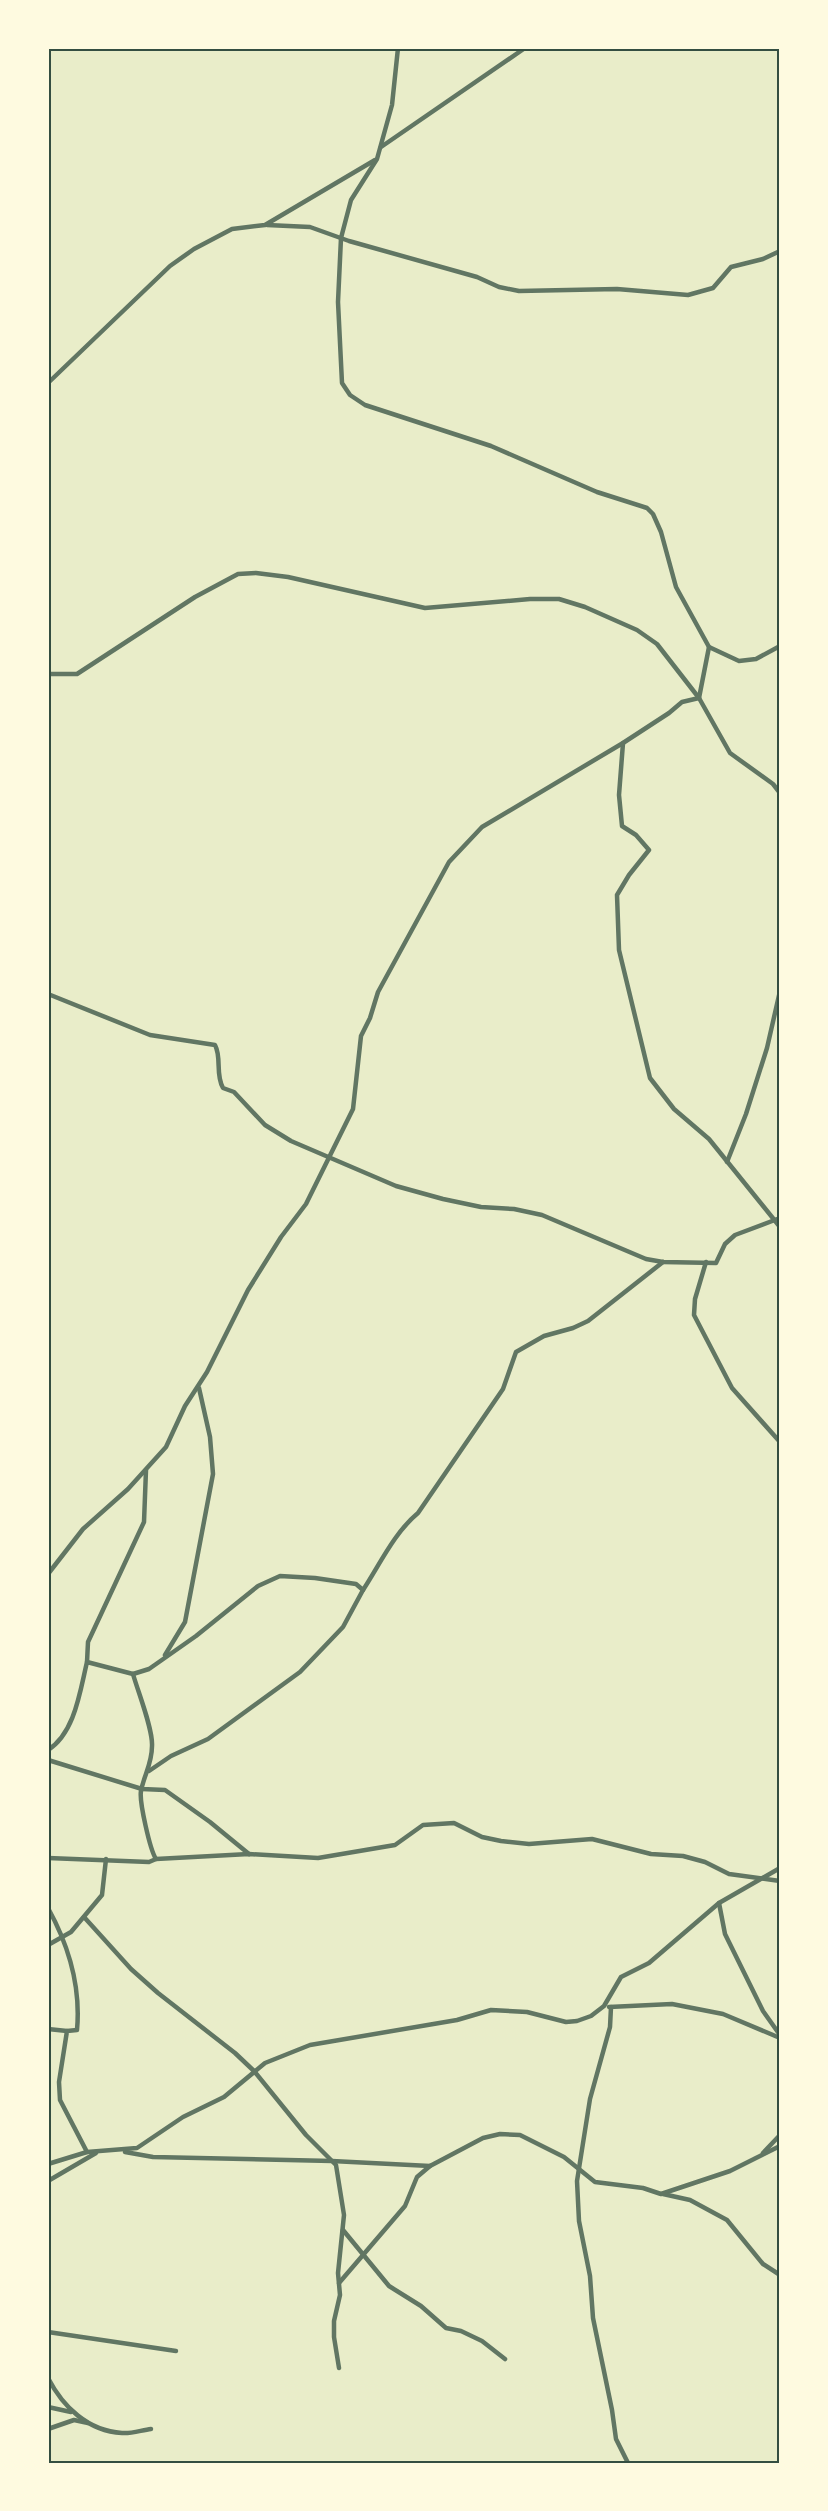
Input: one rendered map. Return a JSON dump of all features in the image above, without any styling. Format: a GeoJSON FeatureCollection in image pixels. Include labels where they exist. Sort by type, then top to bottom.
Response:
{"type":"FeatureCollection","features":[{"type":"Feature","properties":{"kind":"street"},"geometry":{"type":"LineString","coordinates":[[265,225],[378,159],[392,105],[398,48]]}},
{"type":"Feature","properties":{"kind":"street"},"geometry":{"type":"LineString","coordinates":[[525,48],[382,146],[378,159],[351,200],[341,238],[338,313],[342,383],[350,395],[365,405],[492,446],[597,492],[647,508],[653,514],[662,532],[676,587],[709,647],[739,661],[756,659],[780,646]]}},
{"type":"Feature","properties":{"kind":"street"},"geometry":{"type":"LineString","coordinates":[[48,383],[170,266],[194,249],[232,229],[265,225],[310,227],[477,277],[499,287],[519,291],[616,289],[688,295],[713,288],[731,267],[763,259],[780,251]]}},
{"type":"Feature","properties":{"kind":"street"},"geometry":{"type":"LineString","coordinates":[[48,674],[77,674],[238,573],[288,577],[425,608],[530,598],[559,599],[585,607],[637,630],[657,644],[699,698],[730,753],[773,784],[780,793]]}},
{"type":"Feature","properties":{"kind":"street"},"geometry":{"type":"LineString","coordinates":[[699,698],[709,647]]}},
{"type":"Feature","properties":{"kind":"street"},"geometry":{"type":"LineString","coordinates":[[48,1574],[83,1529],[146,1470],[166,1447],[185,1406],[199,1387],[248,1290],[281,1237],[306,1204],[353,1109],[360,1036],[370,1018],[378,992],[449,862],[482,827],[623,743],[682,702],[699,698]]}},
{"type":"Feature","properties":{"kind":"street"},"geometry":{"type":"LineString","coordinates":[[623,743],[619,795],[622,826],[636,835],[649,850],[641,863],[629,875],[617,895],[619,950],[650,1078],[674,1109],[709,1139],[778,1220],[780,1227]]}},
{"type":"Feature","properties":{"kind":"street"},"geometry":{"type":"LineString","coordinates":[[727,1162],[746,1114],[767,1048],[780,991]]}},
{"type":"Feature","properties":{"kind":"street"},"geometry":{"type":"LineString","coordinates":[[48,994],[141,1033],[214,1045],[218,1061],[218,1080],[222,1088],[234,1092],[265,1125],[291,1141],[415,1192],[481,1207],[514,1209],[542,1215],[646,1259],[663,1262],[716,1263],[725,1244],[735,1235],[778,1220]]}},
{"type":"Feature","properties":{"kind":"street"},"geometry":{"type":"LineString","coordinates":[[149,1771],[171,1756],[208,1739],[300,1672],[343,1627],[363,1590],[407,1522],[418,1513],[503,1389],[516,1352],[544,1336],[573,1329],[588,1321],[663,1262]]}},
{"type":"Feature","properties":{"kind":"street"},"geometry":{"type":"LineString","coordinates":[[706,1262],[695,1299],[694,1315],[732,1388],[780,1442]]}},
{"type":"Feature","properties":{"kind":"street"},"geometry":{"type":"LineString","coordinates":[[164,1657],[185,1622],[213,1474],[210,1437],[199,1387]]}},
{"type":"Feature","properties":{"kind":"street"},"geometry":{"type":"LineString","coordinates":[[48,1750],[57,1744],[65,1733],[79,1696],[87,1662],[88,1642],[144,1522],[146,1470]]}},
{"type":"Feature","properties":{"kind":"street"},"geometry":{"type":"LineString","coordinates":[[87,1662],[133,1674],[149,1669],[196,1636],[258,1586],[280,1576],[356,1584],[363,1590]]}},
{"type":"Feature","properties":{"kind":"street"},"geometry":{"type":"LineString","coordinates":[[133,1674],[153,1744],[149,1771],[142,1789],[148,1835],[152,1853],[156,1858]]}},
{"type":"Feature","properties":{"kind":"street"},"geometry":{"type":"LineString","coordinates":[[48,1760],[142,1789],[165,1790],[210,1822],[249,1854]]}},
{"type":"Feature","properties":{"kind":"street"},"geometry":{"type":"LineString","coordinates":[[48,1857],[149,1862],[156,1858],[249,1854],[318,1858],[394,1845],[423,1825],[453,1823],[482,1837],[501,1841],[529,1844],[592,1839],[651,1854],[683,1856],[705,1862],[729,1874],[780,1881]]}},
{"type":"Feature","properties":{"kind":"street"},"geometry":{"type":"LineString","coordinates":[[48,1945],[71,1932],[102,1895],[106,1859]]}},
{"type":"Feature","properties":{"kind":"street"},"geometry":{"type":"LineString","coordinates":[[48,2164],[87,2152],[137,2148],[183,2117],[224,2097],[254,2071],[285,2054],[329,2040],[457,2020],[491,2010],[527,2012],[566,2022],[591,2016],[604,2006],[621,1977],[649,1964],[719,1903],[780,1868]]}},
{"type":"Feature","properties":{"kind":"street"},"geometry":{"type":"LineString","coordinates":[[719,1903],[725,1934],[763,2011],[780,2036]]}},
{"type":"Feature","properties":{"kind":"street"},"geometry":{"type":"LineString","coordinates":[[48,1908],[64,1936],[79,2007],[77,2030],[48,2029]]}},
{"type":"Feature","properties":{"kind":"street"},"geometry":{"type":"LineString","coordinates":[[84,1917],[131,1969],[254,2071],[306,2135],[336,2165],[344,2215],[338,2273],[340,2295],[334,2321],[339,2368]]}},
{"type":"Feature","properties":{"kind":"street"},"geometry":{"type":"LineString","coordinates":[[604,2006],[672,2004],[723,2014],[780,2036]]}},
{"type":"Feature","properties":{"kind":"street"},"geometry":{"type":"LineString","coordinates":[[611,2007],[610,2027],[590,2098],[577,2181],[579,2221],[590,2276],[593,2318],[616,2439],[620,2452],[628,2463]]}},
{"type":"Feature","properties":{"kind":"street"},"geometry":{"type":"LineString","coordinates":[[67,2031],[59,2082],[60,2100],[87,2152]]}},
{"type":"Feature","properties":{"kind":"street"},"geometry":{"type":"LineString","coordinates":[[339,2283],[405,2206],[417,2177],[430,2166],[483,2138],[500,2134],[520,2135],[564,2157],[595,2182],[643,2188],[690,2200],[727,2220],[763,2264],[780,2275]]}},
{"type":"Feature","properties":{"kind":"street"},"geometry":{"type":"LineString","coordinates":[[759,2157],[780,2135]]}},
{"type":"Feature","properties":{"kind":"street"},"geometry":{"type":"LineString","coordinates":[[661,2194],[730,2171],[780,2146]]}},
{"type":"Feature","properties":{"kind":"street"},"geometry":{"type":"LineString","coordinates":[[119,2151],[153,2157],[332,2161],[430,2166]]}},
{"type":"Feature","properties":{"kind":"street"},"geometry":{"type":"LineString","coordinates":[[48,2181],[98,2152]]}},
{"type":"Feature","properties":{"kind":"street"},"geometry":{"type":"LineString","coordinates":[[343,2230],[388,2286],[421,2306],[446,2328],[461,2331],[482,2341],[506,2360]]}},
{"type":"Feature","properties":{"kind":"street"},"geometry":{"type":"LineString","coordinates":[[48,2332],[176,2351]]}},
{"type":"Feature","properties":{"kind":"street"},"geometry":{"type":"LineString","coordinates":[[48,2378],[58,2397],[72,2412],[93,2425]]}},
{"type":"Feature","properties":{"kind":"street"},"geometry":{"type":"LineString","coordinates":[[48,2407],[72,2412]]}},
{"type":"Feature","properties":{"kind":"street"},"geometry":{"type":"LineString","coordinates":[[48,2429],[74,2420],[124,2433],[151,2428]]}}]}
